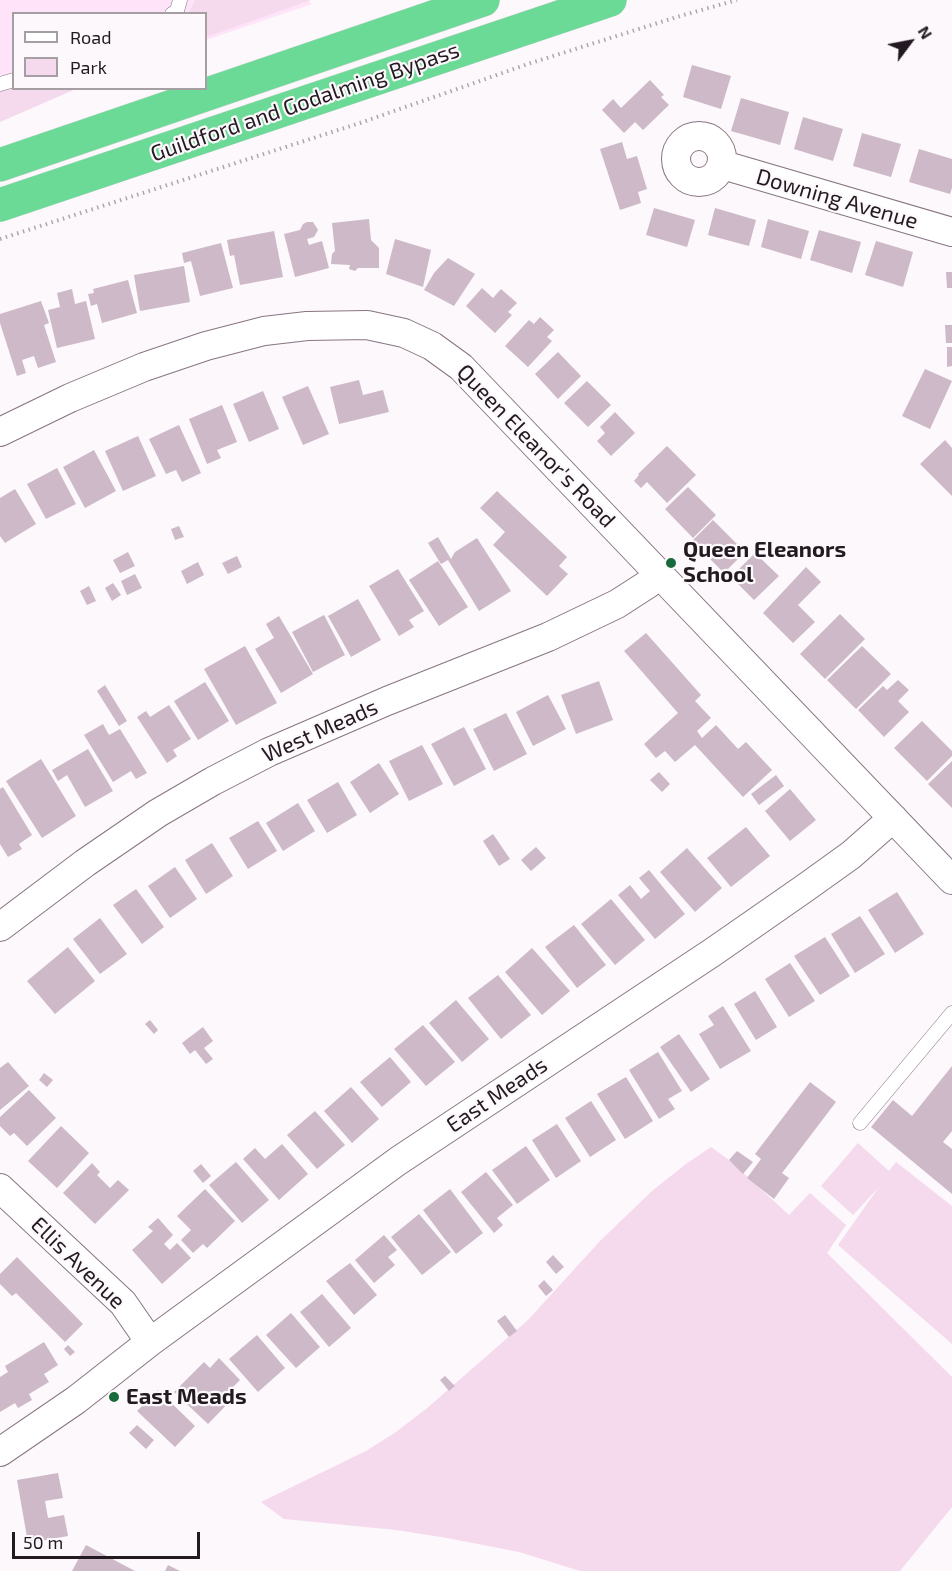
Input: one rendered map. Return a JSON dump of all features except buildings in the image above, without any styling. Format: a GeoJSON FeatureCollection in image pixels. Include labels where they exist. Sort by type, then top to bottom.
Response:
{"type":"FeatureCollection","features":[{"type":"Feature","properties":{"kind":"highway","name":"Guildford and Godalming Bypass"},"geometry":{"type":"LineString","coordinates":[[0,205],[610,0]]}},
{"type":"Feature","properties":{"kind":"highway","name":"Guildford and Godalming Bypass"},"geometry":{"type":"LineString","coordinates":[[0,165],[473,2]]}},
{"type":"Feature","properties":{"kind":"street","name":"Downing Avenue"},"geometry":{"type":"LineString","coordinates":[[723,165],[952,232]]}},
{"type":"Feature","properties":{"kind":"street","name":"Queen Eleanor's Road"},"geometry":{"type":"LineString","coordinates":[[0,432],[81,393],[144,367],[206,346],[264,331],[307,326],[367,325],[404,333],[432,346],[461,367],[952,880]]}},
{"type":"Feature","properties":{"kind":"street","name":"West Meads"},"geometry":{"type":"LineString","coordinates":[[0,927],[85,863],[158,813],[213,781],[269,752],[387,701],[548,637],[617,604],[648,584],[660,573]]}},
{"type":"Feature","properties":{"kind":"street","name":"East Meads"},"geometry":{"type":"LineString","coordinates":[[0,1452],[76,1400],[150,1342],[398,1161],[704,958],[851,855],[893,818]]}},
{"type":"Feature","properties":{"kind":"street","name":"Ellis Avenue"},"geometry":{"type":"LineString","coordinates":[[0,1188],[123,1303],[150,1342]]}},
{"type":"Feature","properties":{"kind":"lane"},"geometry":{"type":"LineString","coordinates":[[860,1123],[952,1013]]}},
{"type":"Feature","properties":{"kind":"path"},"geometry":{"type":"LineString","coordinates":[[0,243],[2,238],[360,123],[531,63],[737,0]]}},
{"type":"Feature","properties":{"kind":"shaded area"},"geometry":{"type":"Polygon","coordinates":[[[0,0],[308,0],[312,4],[207,40],[207,12],[12,12],[13,90],[0,110],[0,0]]]}},
{"type":"Feature","properties":{"kind":"green space"},"geometry":{"type":"Polygon","coordinates":[[[195,0],[311,0],[207,37],[207,12],[189,12],[195,0]]]}},
{"type":"Feature","properties":{"kind":"green space"},"geometry":{"type":"Polygon","coordinates":[[[12,84],[12,90],[74,90],[0,122],[0,89],[12,84]]]}},
{"type":"Feature","properties":{"kind":"green space"},"geometry":{"type":"Polygon","coordinates":[[[858,1143],[889,1171],[896,1162],[952,1206],[952,1344],[838,1245],[879,1187],[853,1215],[821,1186],[858,1143]]]}},
{"type":"Feature","properties":{"kind":"green space"},"geometry":{"type":"Polygon","coordinates":[[[711,1147],[729,1160],[789,1215],[810,1193],[846,1225],[827,1253],[952,1377],[952,1507],[900,1571],[580,1571],[519,1552],[447,1538],[396,1530],[284,1519],[261,1502],[366,1451],[426,1409],[528,1320],[600,1241],[652,1191],[711,1147]]]}},
{"type":"Feature","properties":{"kind":"place","name":"Queen Eleanors School"},"geometry":{"type":"Point","coordinates":[671,563]}},
{"type":"Feature","properties":{"kind":"place","name":"East Meads"},"geometry":{"type":"Point","coordinates":[114,1397]}}]}
